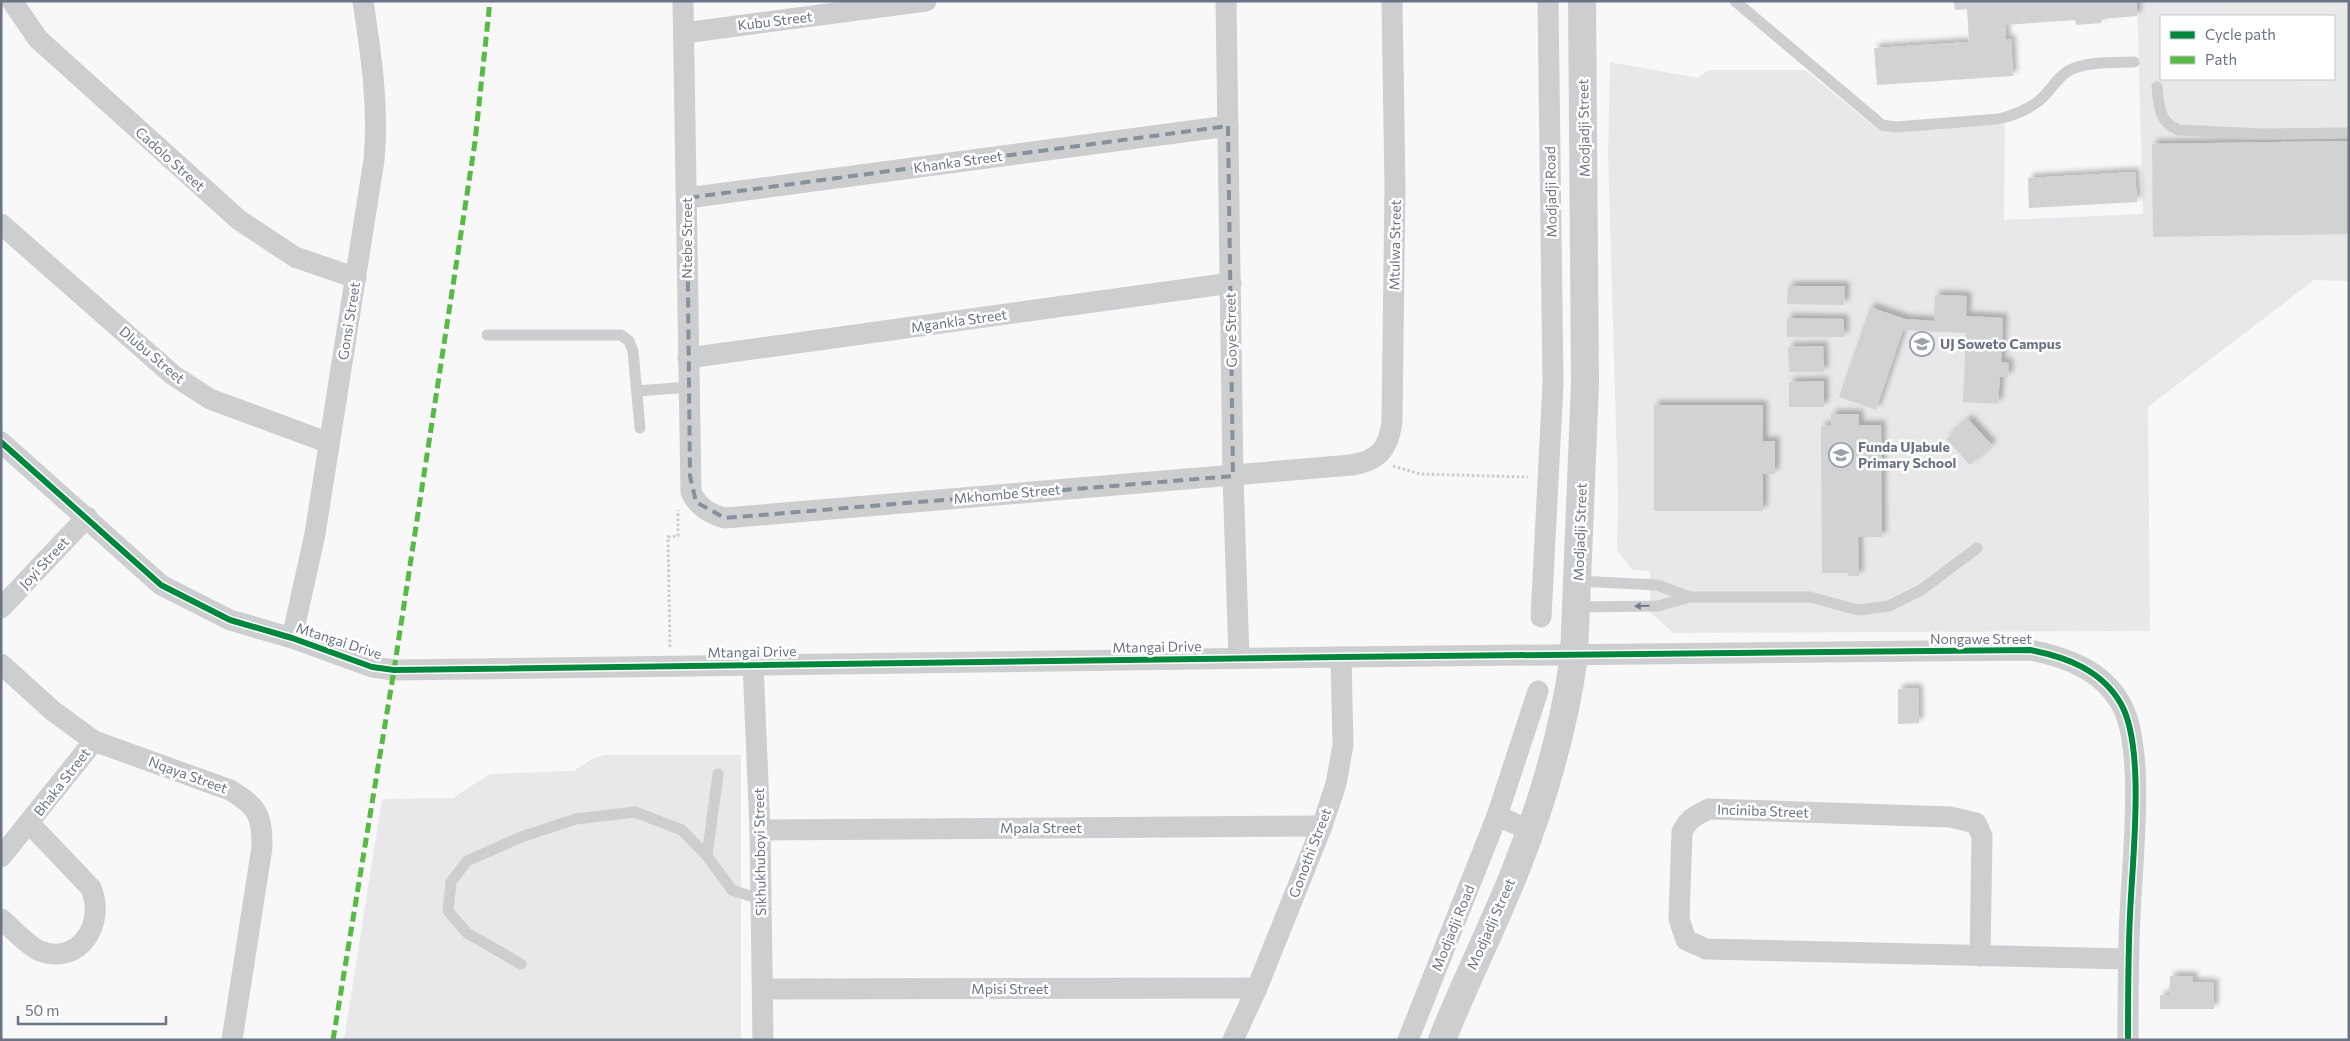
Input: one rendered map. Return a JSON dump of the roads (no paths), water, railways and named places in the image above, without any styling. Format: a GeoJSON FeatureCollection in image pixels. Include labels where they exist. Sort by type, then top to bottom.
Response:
{"type":"FeatureCollection","features":[{"type":"Feature","properties":{"kind":"street","name":"Cadolo Street"},"geometry":{"type":"LineString","coordinates":[[12,1],[38,39],[239,220],[294,257],[356,278]]}},
{"type":"Feature","properties":{"kind":"street","name":"Gonsi Street"},"geometry":{"type":"LineString","coordinates":[[292,638],[315,534],[356,278],[376,134],[375,95],[363,1]]}},
{"type":"Feature","properties":{"kind":"street","name":"Ntebe Street"},"geometry":{"type":"LineString","coordinates":[[683,1],[690,476]]}},
{"type":"Feature","properties":{"kind":"street","name":"Kubu Street"},"geometry":{"type":"LineString","coordinates":[[684,33],[926,1]]}},
{"type":"Feature","properties":{"kind":"street","name":"Goye Street"},"geometry":{"type":"LineString","coordinates":[[1226,1],[1233,476],[1239,658]]}},
{"type":"Feature","properties":{"kind":"street","name":"Mtulwa Street"},"geometry":{"type":"LineString","coordinates":[[1351,465],[1368,463],[1385,447],[1390,436],[1392,421],[1395,188],[1392,1]]}},
{"type":"Feature","properties":{"kind":"street","name":"Modjadji Road"},"geometry":{"type":"LineString","coordinates":[[1541,617],[1554,384],[1548,1]]}},
{"type":"Feature","properties":{"kind":"street","name":"Modjadji Street"},"geometry":{"type":"LineString","coordinates":[[1442,1040],[1516,869],[1549,772],[1570,687],[1578,594],[1585,384],[1582,1]]}},
{"type":"Feature","properties":{"kind":"street","name":"Khanka Street"},"geometry":{"type":"LineString","coordinates":[[687,198],[1228,126]]}},
{"type":"Feature","properties":{"kind":"street","name":"Dlubu Street"},"geometry":{"type":"LineString","coordinates":[[1,224],[173,375],[195,390],[232,408],[329,443]]}},
{"type":"Feature","properties":{"kind":"street","name":"Mgankla Street"},"geometry":{"type":"LineString","coordinates":[[688,358],[1231,283]]}},
{"type":"Feature","properties":{"kind":"street"},"geometry":{"type":"LineString","coordinates":[[1554,384],[1585,384]]}},
{"type":"Feature","properties":{"kind":"street","name":"Mtangai Drive"},"geometry":{"type":"LineString","coordinates":[[1,442],[161,585],[230,620],[292,638],[363,665],[394,670],[1239,658],[1574,656]]}},
{"type":"Feature","properties":{"kind":"street","name":"Mkhombe Street"},"geometry":{"type":"LineString","coordinates":[[690,476],[691,492],[696,502],[708,512],[725,518],[1351,465]]}},
{"type":"Feature","properties":{"kind":"street","name":"Joyi Street"},"geometry":{"type":"LineString","coordinates":[[1,608],[87,517]]}},
{"type":"Feature","properties":{"kind":"street","name":"Nongawe Street"},"geometry":{"type":"LineString","coordinates":[[1574,656],[2030,650],[2057,655],[2082,666],[2104,683],[2121,704],[2130,727],[2134,745],[2135,801],[2128,959],[2128,1040]]}},
{"type":"Feature","properties":{"kind":"street","name":"Gonothi Street"},"geometry":{"type":"LineString","coordinates":[[1233,1040],[1257,988],[1322,826],[1336,784],[1343,745],[1341,657]]}},
{"type":"Feature","properties":{"kind":"street","name":"Nqaya Street"},"geometry":{"type":"LineString","coordinates":[[1,664],[53,711],[94,741],[230,790],[257,811],[262,828],[262,848],[232,1040]]}},
{"type":"Feature","properties":{"kind":"street","name":"Sikhukhuboyi Street"},"geometry":{"type":"LineString","coordinates":[[753,664],[762,900],[763,1040]]}},
{"type":"Feature","properties":{"kind":"street","name":"Modjadji Road"},"geometry":{"type":"LineString","coordinates":[[1408,1040],[1497,816],[1538,691]]}},
{"type":"Feature","properties":{"kind":"street","name":"Bhaka Street"},"geometry":{"type":"LineString","coordinates":[[1,857],[94,741]]}},
{"type":"Feature","properties":{"kind":"street","name":"Inciniba Street"},"geometry":{"type":"LineString","coordinates":[[1980,956],[1982,836],[1976,823],[1950,816],[1709,809],[1686,822],[1682,832],[1679,919],[1686,940],[1706,949],[1980,956],[2128,959]]}},
{"type":"Feature","properties":{"kind":"street"},"geometry":{"type":"LineString","coordinates":[[1497,816],[1530,830]]}},
{"type":"Feature","properties":{"kind":"street","name":"Bhaka Street"},"geometry":{"type":"LineString","coordinates":[[1,919],[38,950],[48,953],[59,953],[78,946],[92,930],[96,919],[96,898],[91,888],[29,823]]}},
{"type":"Feature","properties":{"kind":"street","name":"Mpala Street"},"geometry":{"type":"LineString","coordinates":[[760,830],[1322,826]]}},
{"type":"Feature","properties":{"kind":"street","name":"Mpisi Street"},"geometry":{"type":"LineString","coordinates":[[763,990],[1257,988]]}},
{"type":"Feature","properties":{"kind":"lane"},"geometry":{"type":"LineString","coordinates":[[1735,1],[1882,125],[1896,126],[2010,117],[2040,100],[2059,78],[2069,70],[2083,66],[2134,62]]}},
{"type":"Feature","properties":{"kind":"lane"},"geometry":{"type":"LineString","coordinates":[[2157,88],[2160,111],[2164,121],[2170,127],[2179,130],[2252,134],[2349,133]]}},
{"type":"Feature","properties":{"kind":"lane"},"geometry":{"type":"LineString","coordinates":[[487,335],[621,335],[629,341],[633,350],[640,428]]}},
{"type":"Feature","properties":{"kind":"lane"},"geometry":{"type":"LineString","coordinates":[[637,391],[688,387]]}},
{"type":"Feature","properties":{"kind":"lane"},"geometry":{"type":"LineString","coordinates":[[1578,594],[1658,606],[1690,597],[1810,597],[1858,610],[1889,606],[1921,590],[1978,548]]}},
{"type":"Feature","properties":{"kind":"lane"},"geometry":{"type":"LineString","coordinates":[[1578,594],[1657,585],[1690,597]]}},
{"type":"Feature","properties":{"kind":"lane"},"geometry":{"type":"LineString","coordinates":[[707,856],[718,774]]}},
{"type":"Feature","properties":{"kind":"lane"},"geometry":{"type":"LineString","coordinates":[[522,964],[468,933],[448,911],[451,882],[467,861],[521,837],[576,819],[635,812],[682,830],[707,856],[732,890],[762,900]]}},
{"type":"Feature","properties":{"kind":"place","name":"UJ Soweto Campus"},"geometry":{"type":"Point","coordinates":[1922,344]}},
{"type":"Feature","properties":{"kind":"place","name":"Funda UJabule Primary School"},"geometry":{"type":"Point","coordinates":[1841,455]}}]}
